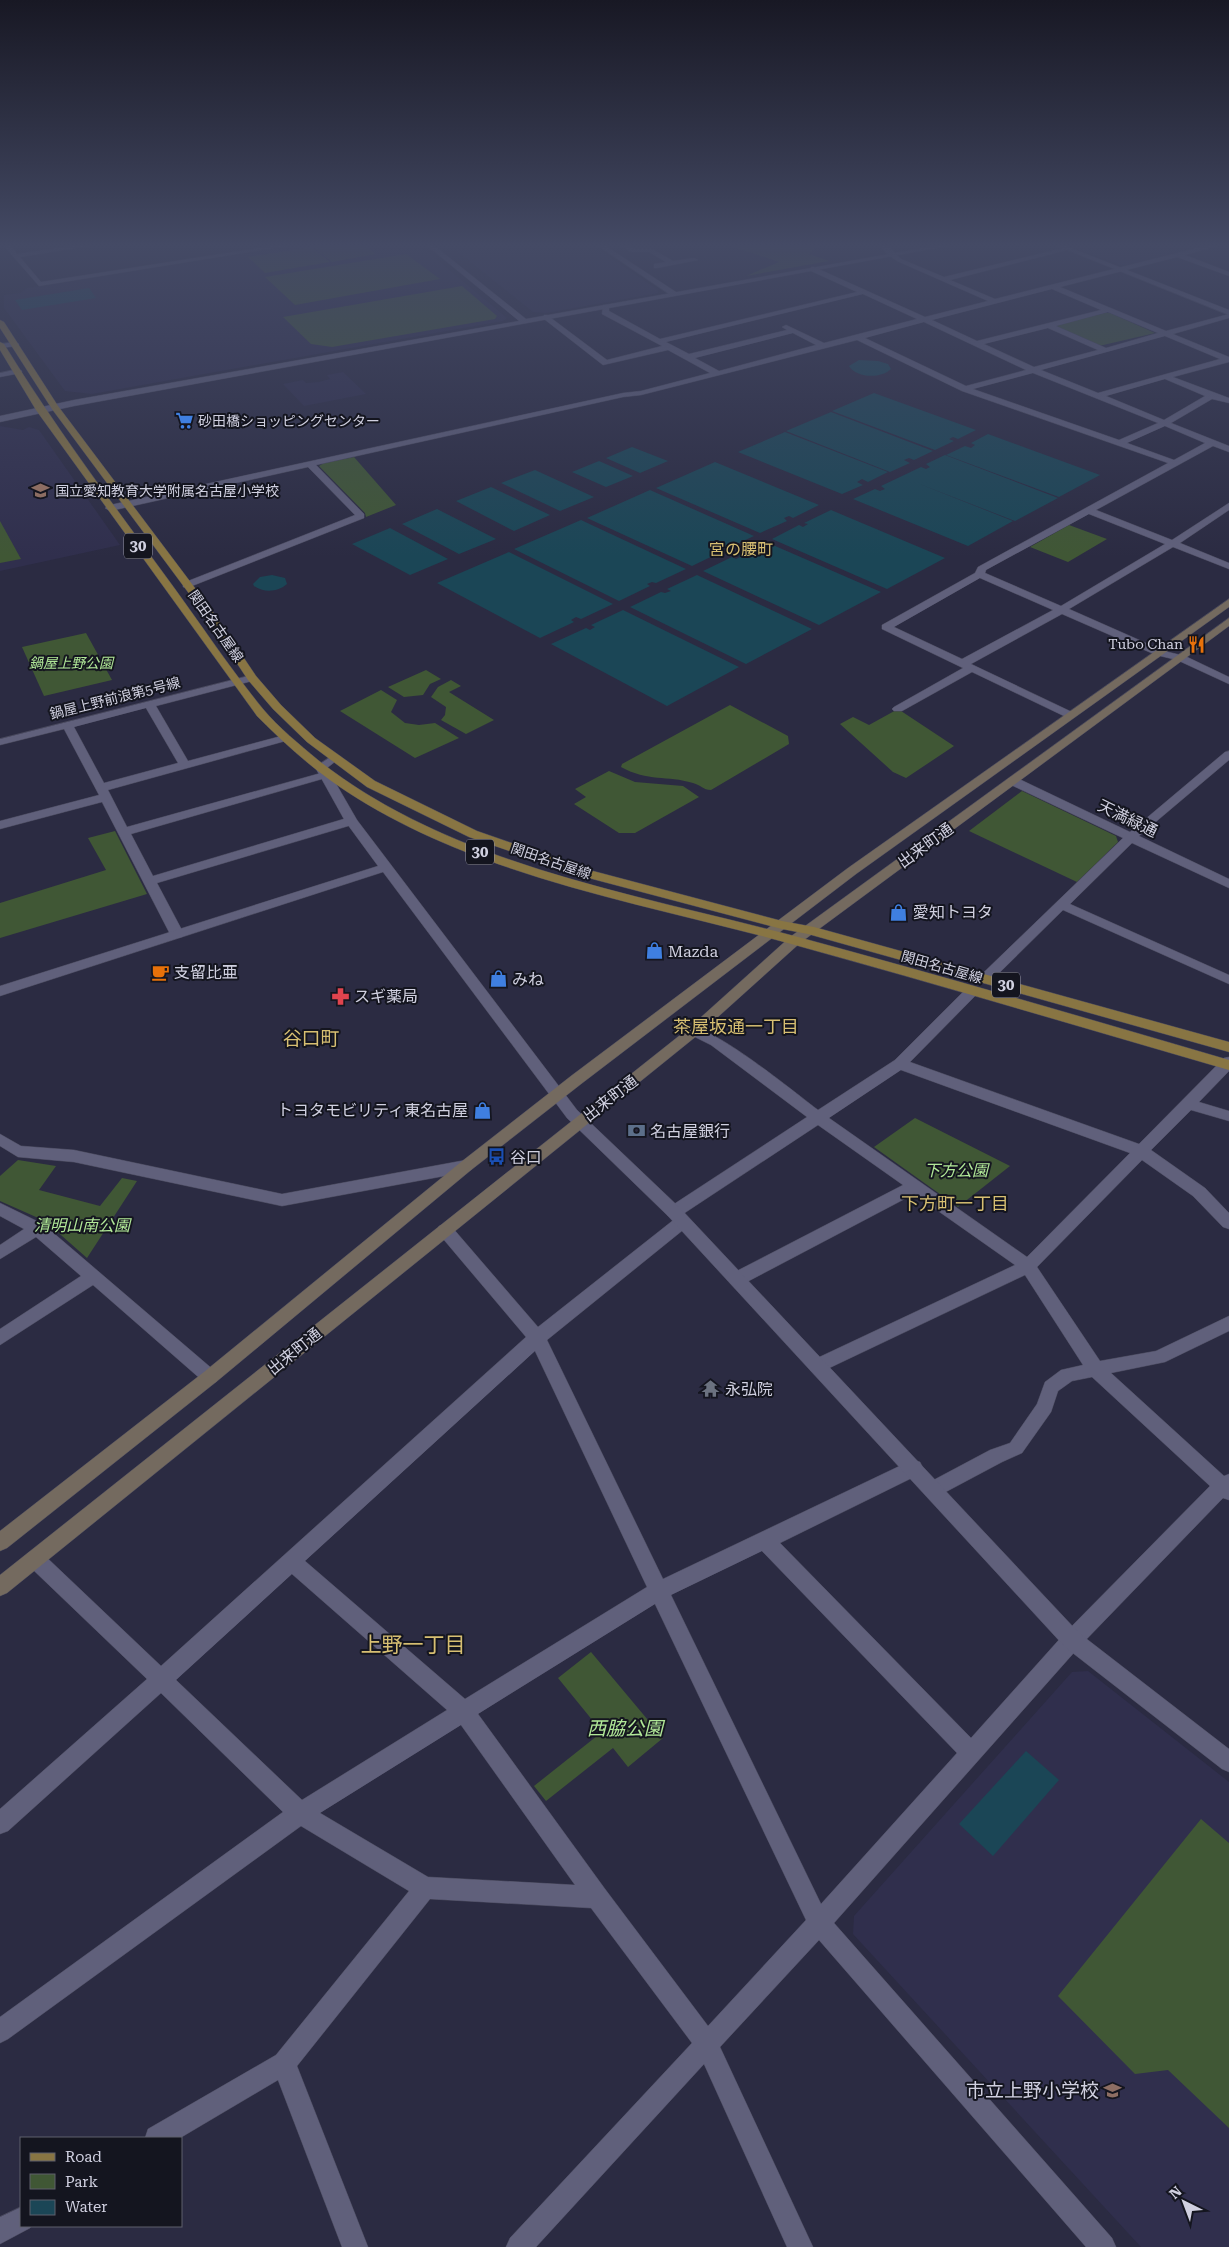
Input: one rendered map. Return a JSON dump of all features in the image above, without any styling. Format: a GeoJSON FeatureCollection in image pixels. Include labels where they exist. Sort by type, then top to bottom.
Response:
{"type":"FeatureCollection","features":[{"type":"Feature","properties":{"kind":"main road","name":"関田名古屋線"},"geometry":{"type":"LineString","coordinates":[[2,348],[40,409],[260,714],[323,771],[353,790],[394,813],[451,840],[528,870],[795,940],[971,992],[1228,1064]]}},
{"type":"Feature","properties":{"kind":"main road","name":"関田名古屋線"},"geometry":{"type":"LineString","coordinates":[[17,348],[54,406],[187,585],[252,678],[311,740],[371,784],[473,834],[589,874],[782,925],[809,930],[1229,1047]]}},
{"type":"Feature","properties":{"kind":"main road","name":"出来町通"},"geometry":{"type":"LineString","coordinates":[[0,1542],[210,1377],[466,1166],[558,1094],[852,871],[1229,602]]}},
{"type":"Feature","properties":{"kind":"main road","name":"出来町通"},"geometry":{"type":"LineString","coordinates":[[0,1587],[694,1031],[795,940],[1229,622]]}},
{"type":"Feature","properties":{"kind":"street"},"geometry":{"type":"LineString","coordinates":[[0,419],[54,406],[377,348]]}},
{"type":"Feature","properties":{"kind":"street"},"geometry":{"type":"LineString","coordinates":[[587,348],[606,363],[667,348]]}},
{"type":"Feature","properties":{"kind":"street"},"geometry":{"type":"LineString","coordinates":[[671,348],[719,374]]}},
{"type":"Feature","properties":{"kind":"street"},"geometry":{"type":"LineString","coordinates":[[687,357],[724,348]]}},
{"type":"Feature","properties":{"kind":"street"},"geometry":{"type":"LineString","coordinates":[[110,508],[622,395],[641,393],[816,348]]}},
{"type":"Feature","properties":{"kind":"street"},"geometry":{"type":"LineString","coordinates":[[880,348],[965,389],[1175,462]]}},
{"type":"Feature","properties":{"kind":"street"},"geometry":{"type":"LineString","coordinates":[[984,348],[1163,424],[1229,449]]}},
{"type":"Feature","properties":{"kind":"street"},"geometry":{"type":"LineString","coordinates":[[1099,348],[1104,350]]}},
{"type":"Feature","properties":{"kind":"street"},"geometry":{"type":"LineString","coordinates":[[965,389],[1112,348]]}},
{"type":"Feature","properties":{"kind":"street"},"geometry":{"type":"LineString","coordinates":[[1200,348],[1228,360]]}},
{"type":"Feature","properties":{"kind":"street"},"geometry":{"type":"LineString","coordinates":[[1098,396],[1228,360]]}},
{"type":"Feature","properties":{"kind":"street"},"geometry":{"type":"LineString","coordinates":[[0,375],[18,372]]}},
{"type":"Feature","properties":{"kind":"street"},"geometry":{"type":"LineString","coordinates":[[1166,377],[1211,396],[1229,401]]}},
{"type":"Feature","properties":{"kind":"street"},"geometry":{"type":"LineString","coordinates":[[1121,443],[1163,424],[1211,396]]}},
{"type":"Feature","properties":{"kind":"street"},"geometry":{"type":"LineString","coordinates":[[0,414],[40,409]]}},
{"type":"Feature","properties":{"kind":"street"},"geometry":{"type":"LineString","coordinates":[[1070,715],[886,627],[980,574],[981,569],[1211,443]]}},
{"type":"Feature","properties":{"kind":"street"},"geometry":{"type":"LineString","coordinates":[[187,585],[360,516],[310,464]]}},
{"type":"Feature","properties":{"kind":"street"},"geometry":{"type":"LineString","coordinates":[[898,709],[968,665],[1174,544],[1229,506]]}},
{"type":"Feature","properties":{"kind":"street"},"geometry":{"type":"LineString","coordinates":[[1088,510],[1229,566]]}},
{"type":"Feature","properties":{"kind":"street"},"geometry":{"type":"LineString","coordinates":[[980,574],[1160,653],[1181,658],[1229,681]]}},
{"type":"Feature","properties":{"kind":"street","name":"鍋屋上野前浪第5号線"},"geometry":{"type":"LineString","coordinates":[[0,742],[252,678]]}},
{"type":"Feature","properties":{"kind":"street"},"geometry":{"type":"LineString","coordinates":[[150,704],[184,765]]}},
{"type":"Feature","properties":{"kind":"street"},"geometry":{"type":"LineString","coordinates":[[68,725],[177,934]]}},
{"type":"Feature","properties":{"kind":"street"},"geometry":{"type":"LineString","coordinates":[[0,825],[184,765],[285,738]]}},
{"type":"Feature","properties":{"kind":"street"},"geometry":{"type":"LineString","coordinates":[[985,979],[1131,837],[1229,754]]}},
{"type":"Feature","properties":{"kind":"street"},"geometry":{"type":"LineString","coordinates":[[123,832],[323,771],[335,757]]}},
{"type":"Feature","properties":{"kind":"street"},"geometry":{"type":"LineString","coordinates":[[323,771],[351,821],[384,868],[580,1122],[678,1217],[738,1279],[1072,1640],[1229,1762]]}},
{"type":"Feature","properties":{"kind":"street","name":"天満緑通"},"geometry":{"type":"LineString","coordinates":[[1013,781],[1229,884]]}},
{"type":"Feature","properties":{"kind":"street"},"geometry":{"type":"LineString","coordinates":[[150,881],[351,821]]}},
{"type":"Feature","properties":{"kind":"street"},"geometry":{"type":"LineString","coordinates":[[0,990],[384,868]]}},
{"type":"Feature","properties":{"kind":"street"},"geometry":{"type":"LineString","coordinates":[[1062,905],[1229,980]]}},
{"type":"Feature","properties":{"kind":"street"},"geometry":{"type":"LineString","coordinates":[[0,1823],[162,1679],[537,1338],[678,1217],[817,1117],[900,1064],[971,992]]}},
{"type":"Feature","properties":{"kind":"street"},"geometry":{"type":"LineString","coordinates":[[519,2247],[819,1923],[1072,1640],[1227,1486],[1096,1370],[1028,1266],[817,1117],[716,1042],[694,1031]]}},
{"type":"Feature","properties":{"kind":"street"},"geometry":{"type":"LineString","coordinates":[[900,1064],[1141,1151],[1199,1192],[1229,1223]]}},
{"type":"Feature","properties":{"kind":"street"},"geometry":{"type":"LineString","coordinates":[[817,1366],[1028,1266],[1228,1064]]}},
{"type":"Feature","properties":{"kind":"street"},"geometry":{"type":"LineString","coordinates":[[1188,1104],[1229,1116]]}},
{"type":"Feature","properties":{"kind":"street"},"geometry":{"type":"LineString","coordinates":[[0,1139],[18,1151],[74,1156],[282,1200],[466,1166]]}},
{"type":"Feature","properties":{"kind":"street"},"geometry":{"type":"LineString","coordinates":[[738,1279],[915,1186]]}},
{"type":"Feature","properties":{"kind":"street"},"geometry":{"type":"LineString","coordinates":[[0,1209],[37,1228],[210,1377]]}},
{"type":"Feature","properties":{"kind":"street"},"geometry":{"type":"LineString","coordinates":[[0,1253],[37,1228]]}},
{"type":"Feature","properties":{"kind":"street"},"geometry":{"type":"LineString","coordinates":[[445,1230],[537,1338],[819,1923],[1103,2247]]}},
{"type":"Feature","properties":{"kind":"street"},"geometry":{"type":"LineString","coordinates":[[0,1338],[94,1276]]}},
{"type":"Feature","properties":{"kind":"street"},"geometry":{"type":"LineString","coordinates":[[934,1489],[996,1456],[1016,1448],[1045,1407],[1051,1387],[1067,1376],[1159,1357],[1229,1324]]}},
{"type":"Feature","properties":{"kind":"street"},"geometry":{"type":"LineString","coordinates":[[0,2031],[300,1813],[463,1711],[660,1590],[766,1541],[914,1468]]}},
{"type":"Feature","properties":{"kind":"street"},"geometry":{"type":"LineString","coordinates":[[766,1541],[971,1753]]}},
{"type":"Feature","properties":{"kind":"street"},"geometry":{"type":"LineString","coordinates":[[35,1559],[300,1813],[425,1888],[597,1897]]}},
{"type":"Feature","properties":{"kind":"street"},"geometry":{"type":"LineString","coordinates":[[291,1561],[463,1711],[597,1897],[707,2044],[800,2247]]}},
{"type":"Feature","properties":{"kind":"street"},"geometry":{"type":"LineString","coordinates":[[159,2137],[284,2063],[425,1888]]}},
{"type":"Feature","properties":{"kind":"street"},"geometry":{"type":"LineString","coordinates":[[284,2063],[355,2247]]}},
{"type":"Feature","properties":{"kind":"street"},"geometry":{"type":"LineString","coordinates":[[0,2231],[20,2220]]}},
{"type":"Feature","properties":{"kind":"shaded area"},"geometry":{"type":"Polygon","coordinates":[[[33,348],[352,348],[92,394],[65,391],[33,348]]]}},
{"type":"Feature","properties":{"kind":"shaded area"},"geometry":{"type":"Polygon","coordinates":[[[343,372],[366,394],[304,406],[283,384],[303,380],[306,383],[319,382],[330,379],[327,375],[343,372]]]}},
{"type":"Feature","properties":{"kind":"shaded area","name":"国立愛知教育大学附属名古屋小学校"},"geometry":{"type":"Polygon","coordinates":[[[0,426],[23,430],[29,427],[39,430],[120,545],[0,571],[0,426]]]}},
{"type":"Feature","properties":{"kind":"shaded area","name":"市立上野小学校"},"geometry":{"type":"Polygon","coordinates":[[[1088,1671],[1229,1782],[1229,2247],[1141,2247],[853,1934],[854,1916],[1072,1672],[1088,1671]]]}},
{"type":"Feature","properties":{"kind":"green space"},"geometry":{"type":"Polygon","coordinates":[[[354,457],[396,505],[366,517],[365,513],[319,466],[324,463],[354,457]]]}},
{"type":"Feature","properties":{"kind":"green space"},"geometry":{"type":"Polygon","coordinates":[[[0,521],[21,559],[0,563],[0,521]]]}},
{"type":"Feature","properties":{"kind":"green space"},"geometry":{"type":"Polygon","coordinates":[[[1069,525],[1107,539],[1068,562],[1030,547],[1069,525]]]}},
{"type":"Feature","properties":{"kind":"green space","name":"鍋屋上野公園"},"geometry":{"type":"Polygon","coordinates":[[[86,633],[112,680],[44,696],[22,647],[86,633]]]}},
{"type":"Feature","properties":{"kind":"green space"},"geometry":{"type":"Polygon","coordinates":[[[426,670],[441,679],[430,684],[423,695],[404,697],[388,687],[426,670]]]}},
{"type":"Feature","properties":{"kind":"green space"},"geometry":{"type":"Polygon","coordinates":[[[451,680],[461,686],[449,692],[494,720],[466,734],[441,720],[445,715],[446,707],[431,697],[438,687],[451,680]]]}},
{"type":"Feature","properties":{"kind":"green space"},"geometry":{"type":"Polygon","coordinates":[[[381,690],[397,700],[391,712],[405,723],[419,725],[435,723],[459,738],[415,758],[340,711],[381,690]]]}},
{"type":"Feature","properties":{"kind":"green space"},"geometry":{"type":"Polygon","coordinates":[[[730,705],[788,736],[789,744],[711,790],[684,781],[640,775],[621,767],[622,764],[730,705]]]}},
{"type":"Feature","properties":{"kind":"green space"},"geometry":{"type":"Polygon","coordinates":[[[898,709],[954,746],[906,778],[893,772],[840,724],[853,717],[869,725],[898,709]]]}},
{"type":"Feature","properties":{"kind":"green space"},"geometry":{"type":"Polygon","coordinates":[[[609,771],[635,782],[683,786],[699,797],[635,833],[619,833],[574,804],[586,797],[575,789],[609,771]]]}},
{"type":"Feature","properties":{"kind":"green space"},"geometry":{"type":"Polygon","coordinates":[[[1022,791],[1116,836],[1118,842],[1077,882],[969,831],[1022,791]]]}},
{"type":"Feature","properties":{"kind":"green space"},"geometry":{"type":"Polygon","coordinates":[[[115,831],[147,894],[0,938],[0,903],[106,870],[88,838],[115,831]]]}},
{"type":"Feature","properties":{"kind":"green space","name":"下方公園"},"geometry":{"type":"Polygon","coordinates":[[[915,1118],[1010,1166],[958,1207],[874,1147],[915,1118]]]}},
{"type":"Feature","properties":{"kind":"green space","name":"清明山南公園"},"geometry":{"type":"Polygon","coordinates":[[[18,1160],[56,1166],[39,1190],[100,1206],[122,1178],[137,1181],[87,1258],[45,1221],[0,1201],[0,1176],[18,1160]]]}},
{"type":"Feature","properties":{"kind":"green space","name":"西脇公園"},"geometry":{"type":"Polygon","coordinates":[[[591,1652],[663,1738],[628,1767],[613,1748],[546,1801],[534,1786],[602,1732],[558,1678],[591,1652]]]}},
{"type":"Feature","properties":{"kind":"green space"},"geometry":{"type":"Polygon","coordinates":[[[1201,1819],[1229,1843],[1229,2128],[1168,2070],[1135,2074],[1058,1996],[1201,1819]]]}},
{"type":"Feature","properties":{"kind":"water"},"geometry":{"type":"Polygon","coordinates":[[[859,360],[878,361],[888,364],[891,369],[875,376],[863,375],[852,370],[849,366],[859,360]]]}},
{"type":"Feature","properties":{"kind":"water"},"geometry":{"type":"Polygon","coordinates":[[[874,393],[976,430],[958,439],[953,437],[949,439],[954,441],[935,450],[832,411],[874,393]]]}},
{"type":"Feature","properties":{"kind":"water"},"geometry":{"type":"Polygon","coordinates":[[[831,412],[933,451],[914,460],[909,458],[904,460],[910,463],[890,472],[786,431],[831,412]]]}},
{"type":"Feature","properties":{"kind":"water"},"geometry":{"type":"Polygon","coordinates":[[[785,432],[888,472],[868,482],[862,479],[857,482],[863,485],[842,494],[738,452],[785,432]]]}},
{"type":"Feature","properties":{"kind":"water"},"geometry":{"type":"Polygon","coordinates":[[[988,434],[1100,475],[1059,497],[946,455],[965,446],[971,448],[975,445],[971,443],[988,434]]]}},
{"type":"Feature","properties":{"kind":"water"},"geometry":{"type":"Polygon","coordinates":[[[632,447],[668,461],[640,473],[606,458],[632,447]]]}},
{"type":"Feature","properties":{"kind":"water"},"geometry":{"type":"Polygon","coordinates":[[[945,455],[1058,498],[1015,521],[917,483],[1013,521],[968,546],[853,499],[875,489],[880,491],[885,489],[881,486],[921,467],[926,469],[930,467],[926,464],[945,455]]]}},
{"type":"Feature","properties":{"kind":"water"},"geometry":{"type":"Polygon","coordinates":[[[599,461],[633,476],[606,487],[572,472],[599,461]]]}},
{"type":"Feature","properties":{"kind":"water"},"geometry":{"type":"Polygon","coordinates":[[[715,462],[819,505],[793,518],[789,516],[784,518],[787,521],[760,533],[656,488],[715,462]]]}},
{"type":"Feature","properties":{"kind":"water"},"geometry":{"type":"Polygon","coordinates":[[[535,470],[594,497],[560,511],[501,483],[535,470]]]}},
{"type":"Feature","properties":{"kind":"water"},"geometry":{"type":"Polygon","coordinates":[[[491,487],[550,515],[514,531],[456,501],[491,487]]]}},
{"type":"Feature","properties":{"kind":"water"},"geometry":{"type":"Polygon","coordinates":[[[650,490],[754,536],[726,549],[722,548],[718,550],[721,552],[692,566],[587,518],[650,490]]]}},
{"type":"Feature","properties":{"kind":"water"},"geometry":{"type":"Polygon","coordinates":[[[437,509],[496,539],[459,554],[402,524],[437,509]]]}},
{"type":"Feature","properties":{"kind":"water"},"geometry":{"type":"Polygon","coordinates":[[[831,510],[945,558],[887,589],[772,539],[799,525],[803,527],[808,524],[804,523],[831,510]]]}},
{"type":"Feature","properties":{"kind":"water"},"geometry":{"type":"Polygon","coordinates":[[[581,520],[686,569],[656,583],[647,584],[650,586],[619,601],[514,549],[581,520]]]}},
{"type":"Feature","properties":{"kind":"water"},"geometry":{"type":"Polygon","coordinates":[[[390,528],[448,559],[410,575],[352,544],[390,528]]]}},
{"type":"Feature","properties":{"kind":"water"},"geometry":{"type":"Polygon","coordinates":[[[766,542],[881,592],[819,625],[703,571],[732,557],[736,559],[740,557],[737,555],[766,542]]]}},
{"type":"Feature","properties":{"kind":"water"},"geometry":{"type":"Polygon","coordinates":[[[509,552],[613,604],[581,619],[576,617],[571,620],[574,622],[540,638],[437,583],[509,552]]]}},
{"type":"Feature","properties":{"kind":"water"},"geometry":{"type":"Polygon","coordinates":[[[272,575],[285,578],[287,584],[271,591],[262,590],[254,586],[253,584],[260,577],[272,575]]]}},
{"type":"Feature","properties":{"kind":"water"},"geometry":{"type":"Polygon","coordinates":[[[697,575],[812,629],[746,664],[630,607],[661,592],[671,591],[667,589],[697,575]]]}},
{"type":"Feature","properties":{"kind":"water"},"geometry":{"type":"Polygon","coordinates":[[[623,610],[739,667],[667,706],[551,644],[586,628],[590,630],[595,627],[591,625],[623,610]]]}},
{"type":"Feature","properties":{"kind":"water"},"geometry":{"type":"Polygon","coordinates":[[[1026,1751],[1059,1780],[993,1856],[959,1824],[1026,1751]]]}},
{"type":"Feature","properties":{"kind":"place","name":"砂田橋ショッピングセンター"},"geometry":{"type":"Point","coordinates":[184,421]}},
{"type":"Feature","properties":{"kind":"place","name":"国立愛知教育大学附属名古屋小学校"},"geometry":{"type":"Point","coordinates":[41,491]}},
{"type":"Feature","properties":{"kind":"place","name":"Tubo Chan"},"geometry":{"type":"Point","coordinates":[1197,644]}},
{"type":"Feature","properties":{"kind":"place","name":"愛知トヨタ"},"geometry":{"type":"Point","coordinates":[899,912]}},
{"type":"Feature","properties":{"kind":"place","name":"Mazda"},"geometry":{"type":"Point","coordinates":[654,951]}},
{"type":"Feature","properties":{"kind":"place","name":"支留比亜"},"geometry":{"type":"Point","coordinates":[160,972]}},
{"type":"Feature","properties":{"kind":"place","name":"みね"},"geometry":{"type":"Point","coordinates":[498,979]}},
{"type":"Feature","properties":{"kind":"place","name":"スギ薬局"},"geometry":{"type":"Point","coordinates":[340,996]}},
{"type":"Feature","properties":{"kind":"place","name":"トヨタモビリティ東名古屋"},"geometry":{"type":"Point","coordinates":[482,1110]}},
{"type":"Feature","properties":{"kind":"place","name":"名古屋銀行"},"geometry":{"type":"Point","coordinates":[636,1131]}},
{"type":"Feature","properties":{"kind":"place","name":"谷口"},"geometry":{"type":"Point","coordinates":[496,1157]}},
{"type":"Feature","properties":{"kind":"place","name":"永弘院"},"geometry":{"type":"Point","coordinates":[711,1389]}},
{"type":"Feature","properties":{"kind":"place","name":"市立上野小学校"},"geometry":{"type":"Point","coordinates":[1113,2090]}},
{"type":"Feature","properties":{"kind":"district","name":"宮の腰町"},"geometry":{"type":"Point","coordinates":[741,549]}},
{"type":"Feature","properties":{"kind":"district","name":"茶屋坂通一丁目"},"geometry":{"type":"Point","coordinates":[736,1027]}},
{"type":"Feature","properties":{"kind":"district","name":"谷口町"},"geometry":{"type":"Point","coordinates":[311,1038]}},
{"type":"Feature","properties":{"kind":"district","name":"下方町一丁目"},"geometry":{"type":"Point","coordinates":[955,1204]}},
{"type":"Feature","properties":{"kind":"district","name":"上野一丁目"},"geometry":{"type":"Point","coordinates":[413,1645]}}]}
